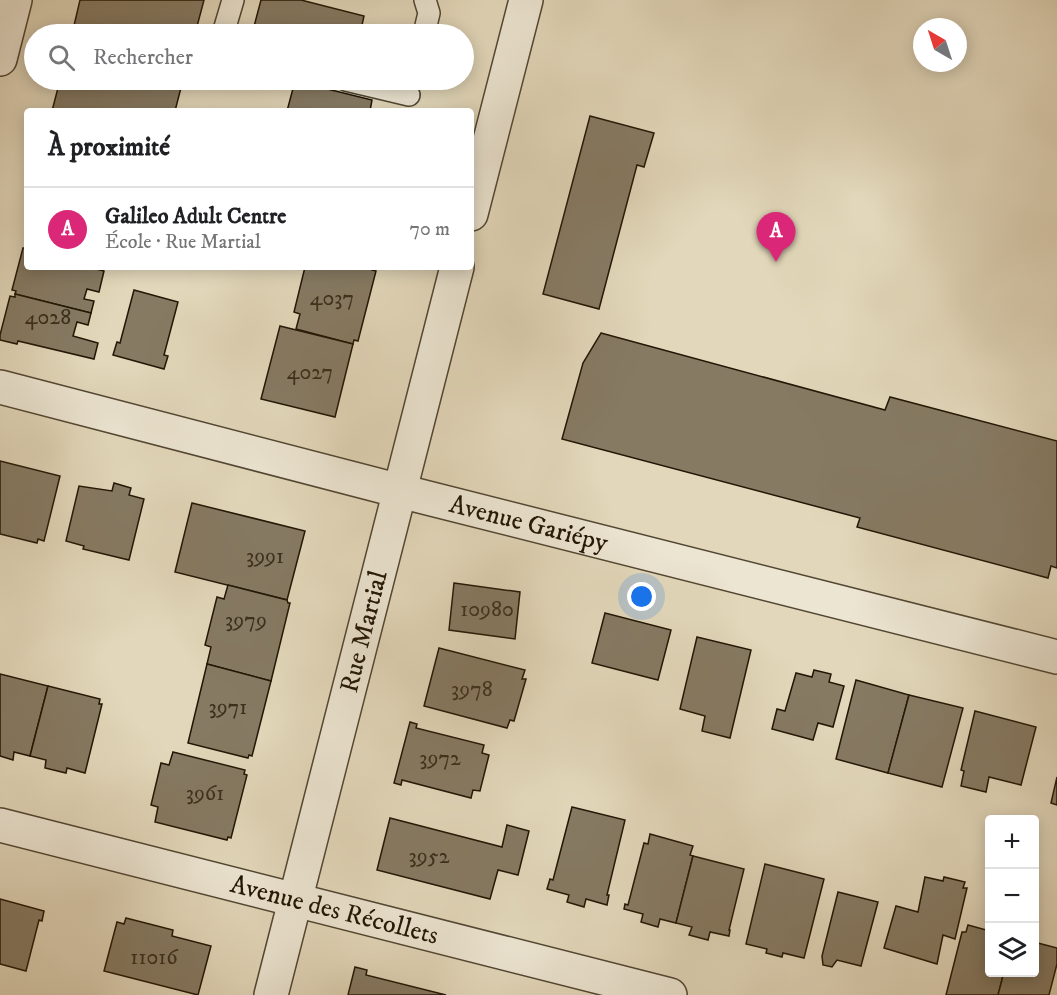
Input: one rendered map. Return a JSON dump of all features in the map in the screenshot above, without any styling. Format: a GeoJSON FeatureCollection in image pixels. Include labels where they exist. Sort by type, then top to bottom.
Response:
{"type":"FeatureCollection","features":[{"type":"Feature","properties":{"kind":"street"},"geometry":{"type":"LineString","coordinates":[[0,59],[15,0]]}},
{"type":"Feature","properties":{"kind":"street"},"geometry":{"type":"LineString","coordinates":[[474,190],[480,142],[518,2]]}},
{"type":"Feature","properties":{"kind":"street","name":"Rue Martial"},"geometry":{"type":"LineString","coordinates":[[271,995],[457,270]]}},
{"type":"Feature","properties":{"kind":"street","name":"Avenue Gariépy"},"geometry":{"type":"LineString","coordinates":[[0,387],[1057,657]]}},
{"type":"Feature","properties":{"kind":"street","name":"Avenue des Récollets"},"geometry":{"type":"LineString","coordinates":[[0,825],[670,995]]}},
{"type":"Feature","properties":{"kind":"lane"},"geometry":{"type":"LineString","coordinates":[[226,24],[233,0]]}},
{"type":"Feature","properties":{"kind":"lane"},"geometry":{"type":"LineString","coordinates":[[425,0],[429,14],[426,24]]}},
{"type":"Feature","properties":{"kind":"lane"},"geometry":{"type":"LineString","coordinates":[[388,90],[409,95]]}},
{"type":"Feature","properties":{"kind":"building"},"geometry":{"type":"Polygon","coordinates":[[[80,0],[204,0],[198,24],[74,24],[80,0]]]}},
{"type":"Feature","properties":{"kind":"building"},"geometry":{"type":"Polygon","coordinates":[[[261,0],[301,0],[364,16],[362,24],[255,24],[261,0]]]}},
{"type":"Feature","properties":{"kind":"building"},"geometry":{"type":"Polygon","coordinates":[[[57,90],[180,90],[176,108],[53,108],[57,90]]]}},
{"type":"Feature","properties":{"kind":"building"},"geometry":{"type":"Polygon","coordinates":[[[293,90],[331,90],[372,100],[371,108],[288,108],[293,90]]]}},
{"type":"Feature","properties":{"kind":"building"},"geometry":{"type":"Polygon","coordinates":[[[590,116],[654,133],[644,167],[637,165],[599,309],[543,294],[590,116]]]}},
{"type":"Feature","properties":{"kind":"building"},"geometry":{"type":"Polygon","coordinates":[[[23,248],[24,270],[104,271],[99,292],[87,289],[84,299],[94,301],[91,313],[15,294],[16,291],[12,290],[23,248]]]}},
{"type":"Feature","properties":{"kind":"building"},"geometry":{"type":"Polygon","coordinates":[[[304,270],[376,271],[358,341],[354,340],[353,344],[296,329],[300,314],[294,312],[304,270]]]}},
{"type":"Feature","properties":{"kind":"building"},"geometry":{"type":"Polygon","coordinates":[[[134,290],[178,302],[164,355],[168,356],[164,369],[113,355],[117,342],[120,343],[134,290]]]}},
{"type":"Feature","properties":{"kind":"building"},"geometry":{"type":"Polygon","coordinates":[[[15,294],[91,313],[88,325],[77,322],[73,336],[98,343],[94,359],[18,341],[17,344],[0,340],[10,296],[15,297],[15,294]]]}},
{"type":"Feature","properties":{"kind":"building"},"geometry":{"type":"Polygon","coordinates":[[[280,326],[353,344],[335,417],[261,399],[280,326]]]}},
{"type":"Feature","properties":{"kind":"building"},"geometry":{"type":"Polygon","coordinates":[[[601,333],[885,410],[890,397],[1057,441],[1057,568],[1051,566],[1048,578],[857,527],[860,518],[562,439],[583,363],[601,333]]]}},
{"type":"Feature","properties":{"kind":"building"},"geometry":{"type":"Polygon","coordinates":[[[0,461],[60,476],[44,541],[38,539],[37,543],[0,534],[0,461]]]}},
{"type":"Feature","properties":{"kind":"building"},"geometry":{"type":"Polygon","coordinates":[[[114,483],[131,488],[129,495],[144,499],[129,560],[83,549],[84,546],[66,541],[79,486],[112,491],[114,483]]]}},
{"type":"Feature","properties":{"kind":"building"},"geometry":{"type":"Polygon","coordinates":[[[192,503],[305,531],[287,600],[175,572],[192,503]]]}},
{"type":"Feature","properties":{"kind":"building"},"geometry":{"type":"Polygon","coordinates":[[[454,583],[520,592],[515,639],[449,630],[454,583]]]}},
{"type":"Feature","properties":{"kind":"building"},"geometry":{"type":"Polygon","coordinates":[[[228,585],[287,600],[290,603],[271,681],[207,664],[211,647],[205,645],[217,597],[224,599],[228,585]]]}},
{"type":"Feature","properties":{"kind":"building"},"geometry":{"type":"Polygon","coordinates":[[[605,613],[671,630],[658,680],[592,663],[605,613]]]}},
{"type":"Feature","properties":{"kind":"building"},"geometry":{"type":"Polygon","coordinates":[[[697,637],[751,650],[730,738],[702,731],[705,716],[680,709],[697,637]]]}},
{"type":"Feature","properties":{"kind":"building"},"geometry":{"type":"Polygon","coordinates":[[[439,648],[525,670],[522,679],[526,679],[514,721],[510,720],[507,728],[424,706],[439,648]]]}},
{"type":"Feature","properties":{"kind":"building"},"geometry":{"type":"Polygon","coordinates":[[[207,664],[271,681],[252,756],[249,755],[248,758],[188,743],[207,664]]]}},
{"type":"Feature","properties":{"kind":"building"},"geometry":{"type":"Polygon","coordinates":[[[814,670],[831,674],[829,682],[844,686],[833,727],[818,723],[813,740],[772,729],[777,709],[785,711],[796,673],[812,677],[814,670]]]}},
{"type":"Feature","properties":{"kind":"building"},"geometry":{"type":"Polygon","coordinates":[[[0,674],[48,686],[30,756],[14,752],[13,760],[0,756],[0,674]]]}},
{"type":"Feature","properties":{"kind":"building"},"geometry":{"type":"Polygon","coordinates":[[[856,680],[909,695],[888,773],[836,759],[856,680]]]}},
{"type":"Feature","properties":{"kind":"building"},"geometry":{"type":"Polygon","coordinates":[[[48,686],[100,699],[99,704],[102,704],[85,773],[67,768],[66,773],[45,768],[46,760],[30,756],[48,686]]]}},
{"type":"Feature","properties":{"kind":"building"},"geometry":{"type":"Polygon","coordinates":[[[909,695],[963,708],[942,787],[888,773],[909,695]]]}},
{"type":"Feature","properties":{"kind":"building"},"geometry":{"type":"Polygon","coordinates":[[[975,711],[1036,727],[1021,785],[989,777],[986,792],[961,786],[964,771],[961,770],[975,711]]]}},
{"type":"Feature","properties":{"kind":"building"},"geometry":{"type":"Polygon","coordinates":[[[410,722],[417,724],[416,728],[484,745],[482,753],[489,755],[480,791],[473,790],[471,798],[402,780],[401,785],[394,783],[410,722]]]}},
{"type":"Feature","properties":{"kind":"building"},"geometry":{"type":"Polygon","coordinates":[[[173,752],[245,770],[244,774],[247,775],[231,838],[228,837],[227,840],[155,822],[158,807],[151,805],[161,763],[169,765],[173,752]]]}},
{"type":"Feature","properties":{"kind":"building"},"geometry":{"type":"Polygon","coordinates":[[[1057,777],[1057,805],[1051,803],[1057,777]]]}},
{"type":"Feature","properties":{"kind":"building"},"geometry":{"type":"Polygon","coordinates":[[[572,807],[625,820],[607,895],[609,895],[607,905],[586,899],[584,907],[567,902],[569,895],[547,889],[550,879],[553,880],[572,807]]]}},
{"type":"Feature","properties":{"kind":"building"},"geometry":{"type":"Polygon","coordinates":[[[390,818],[502,847],[507,825],[529,831],[518,875],[498,870],[490,899],[377,870],[390,818]]]}},
{"type":"Feature","properties":{"kind":"building"},"geometry":{"type":"Polygon","coordinates":[[[650,834],[693,846],[690,855],[693,856],[676,923],[660,919],[658,927],[641,922],[643,914],[624,909],[625,904],[628,905],[644,843],[648,844],[650,834]]]}},
{"type":"Feature","properties":{"kind":"building"},"geometry":{"type":"Polygon","coordinates":[[[693,856],[744,869],[729,936],[710,932],[708,940],[689,935],[692,927],[676,923],[693,856]]]}},
{"type":"Feature","properties":{"kind":"building"},"geometry":{"type":"Polygon","coordinates":[[[765,864],[824,879],[804,958],[783,953],[782,957],[766,953],[767,949],[746,944],[765,864]]]}},
{"type":"Feature","properties":{"kind":"building"},"geometry":{"type":"Polygon","coordinates":[[[925,877],[943,881],[944,877],[965,882],[963,888],[967,888],[955,939],[943,935],[937,964],[884,948],[896,906],[918,912],[925,877]]]}},
{"type":"Feature","properties":{"kind":"building"},"geometry":{"type":"Polygon","coordinates":[[[838,892],[878,902],[861,966],[837,960],[832,967],[823,965],[822,956],[838,892]]]}},
{"type":"Feature","properties":{"kind":"building"},"geometry":{"type":"Polygon","coordinates":[[[0,899],[44,911],[42,921],[39,920],[26,971],[0,964],[0,899]]]}},
{"type":"Feature","properties":{"kind":"building"},"geometry":{"type":"Polygon","coordinates":[[[126,918],[173,930],[172,936],[211,946],[198,995],[104,971],[117,922],[124,924],[126,918]]]}},
{"type":"Feature","properties":{"kind":"building"},"geometry":{"type":"Polygon","coordinates":[[[968,925],[985,930],[985,977],[1003,977],[998,995],[946,995],[962,932],[966,932],[968,925]]]}},
{"type":"Feature","properties":{"kind":"building"},"geometry":{"type":"Polygon","coordinates":[[[1039,943],[1057,948],[1057,964],[1049,995],[998,995],[1003,977],[1039,977],[1039,943]]]}},
{"type":"Feature","properties":{"kind":"building"},"geometry":{"type":"Polygon","coordinates":[[[355,967],[367,970],[366,975],[446,995],[348,995],[355,967]]]}},
{"type":"Feature","properties":{"kind":"place","name":"Galileo Adult Centre"},"geometry":{"type":"Point","coordinates":[776,262]}}]}
